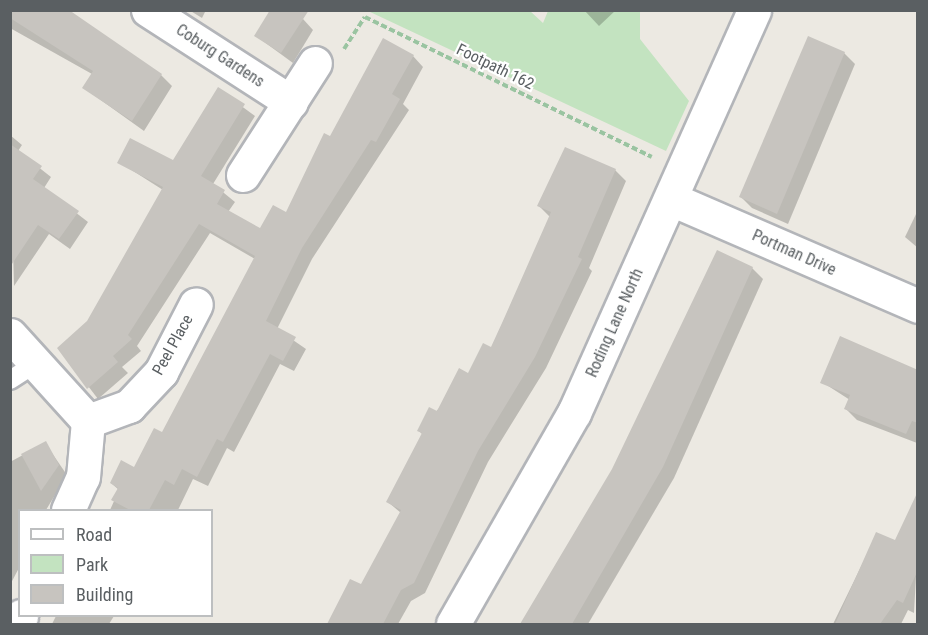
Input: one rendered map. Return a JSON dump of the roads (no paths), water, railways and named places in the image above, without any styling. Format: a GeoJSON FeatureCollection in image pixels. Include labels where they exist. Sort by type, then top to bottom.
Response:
{"type":"FeatureCollection","features":[{"type":"Feature","properties":{"kind":"street","name":"Coburg Gardens"},"geometry":{"type":"LineString","coordinates":[[148,10],[291,102]]}},
{"type":"Feature","properties":{"kind":"street","name":"Roding Lane North"},"geometry":{"type":"LineString","coordinates":[[453,624],[574,413],[754,10]]}},
{"type":"Feature","properties":{"kind":"street"},"geometry":{"type":"LineString","coordinates":[[243,175],[315,63]]}},
{"type":"Feature","properties":{"kind":"street","name":"Portman Drive"},"geometry":{"type":"LineString","coordinates":[[677,186],[918,306]]}},
{"type":"Feature","properties":{"kind":"street","name":"Peel Place"},"geometry":{"type":"LineString","coordinates":[[88,421],[129,406],[161,372],[196,304]]}},
{"type":"Feature","properties":{"kind":"street"},"geometry":{"type":"LineString","coordinates":[[10,335],[23,371],[88,421],[83,477],[68,509]]}}]}
